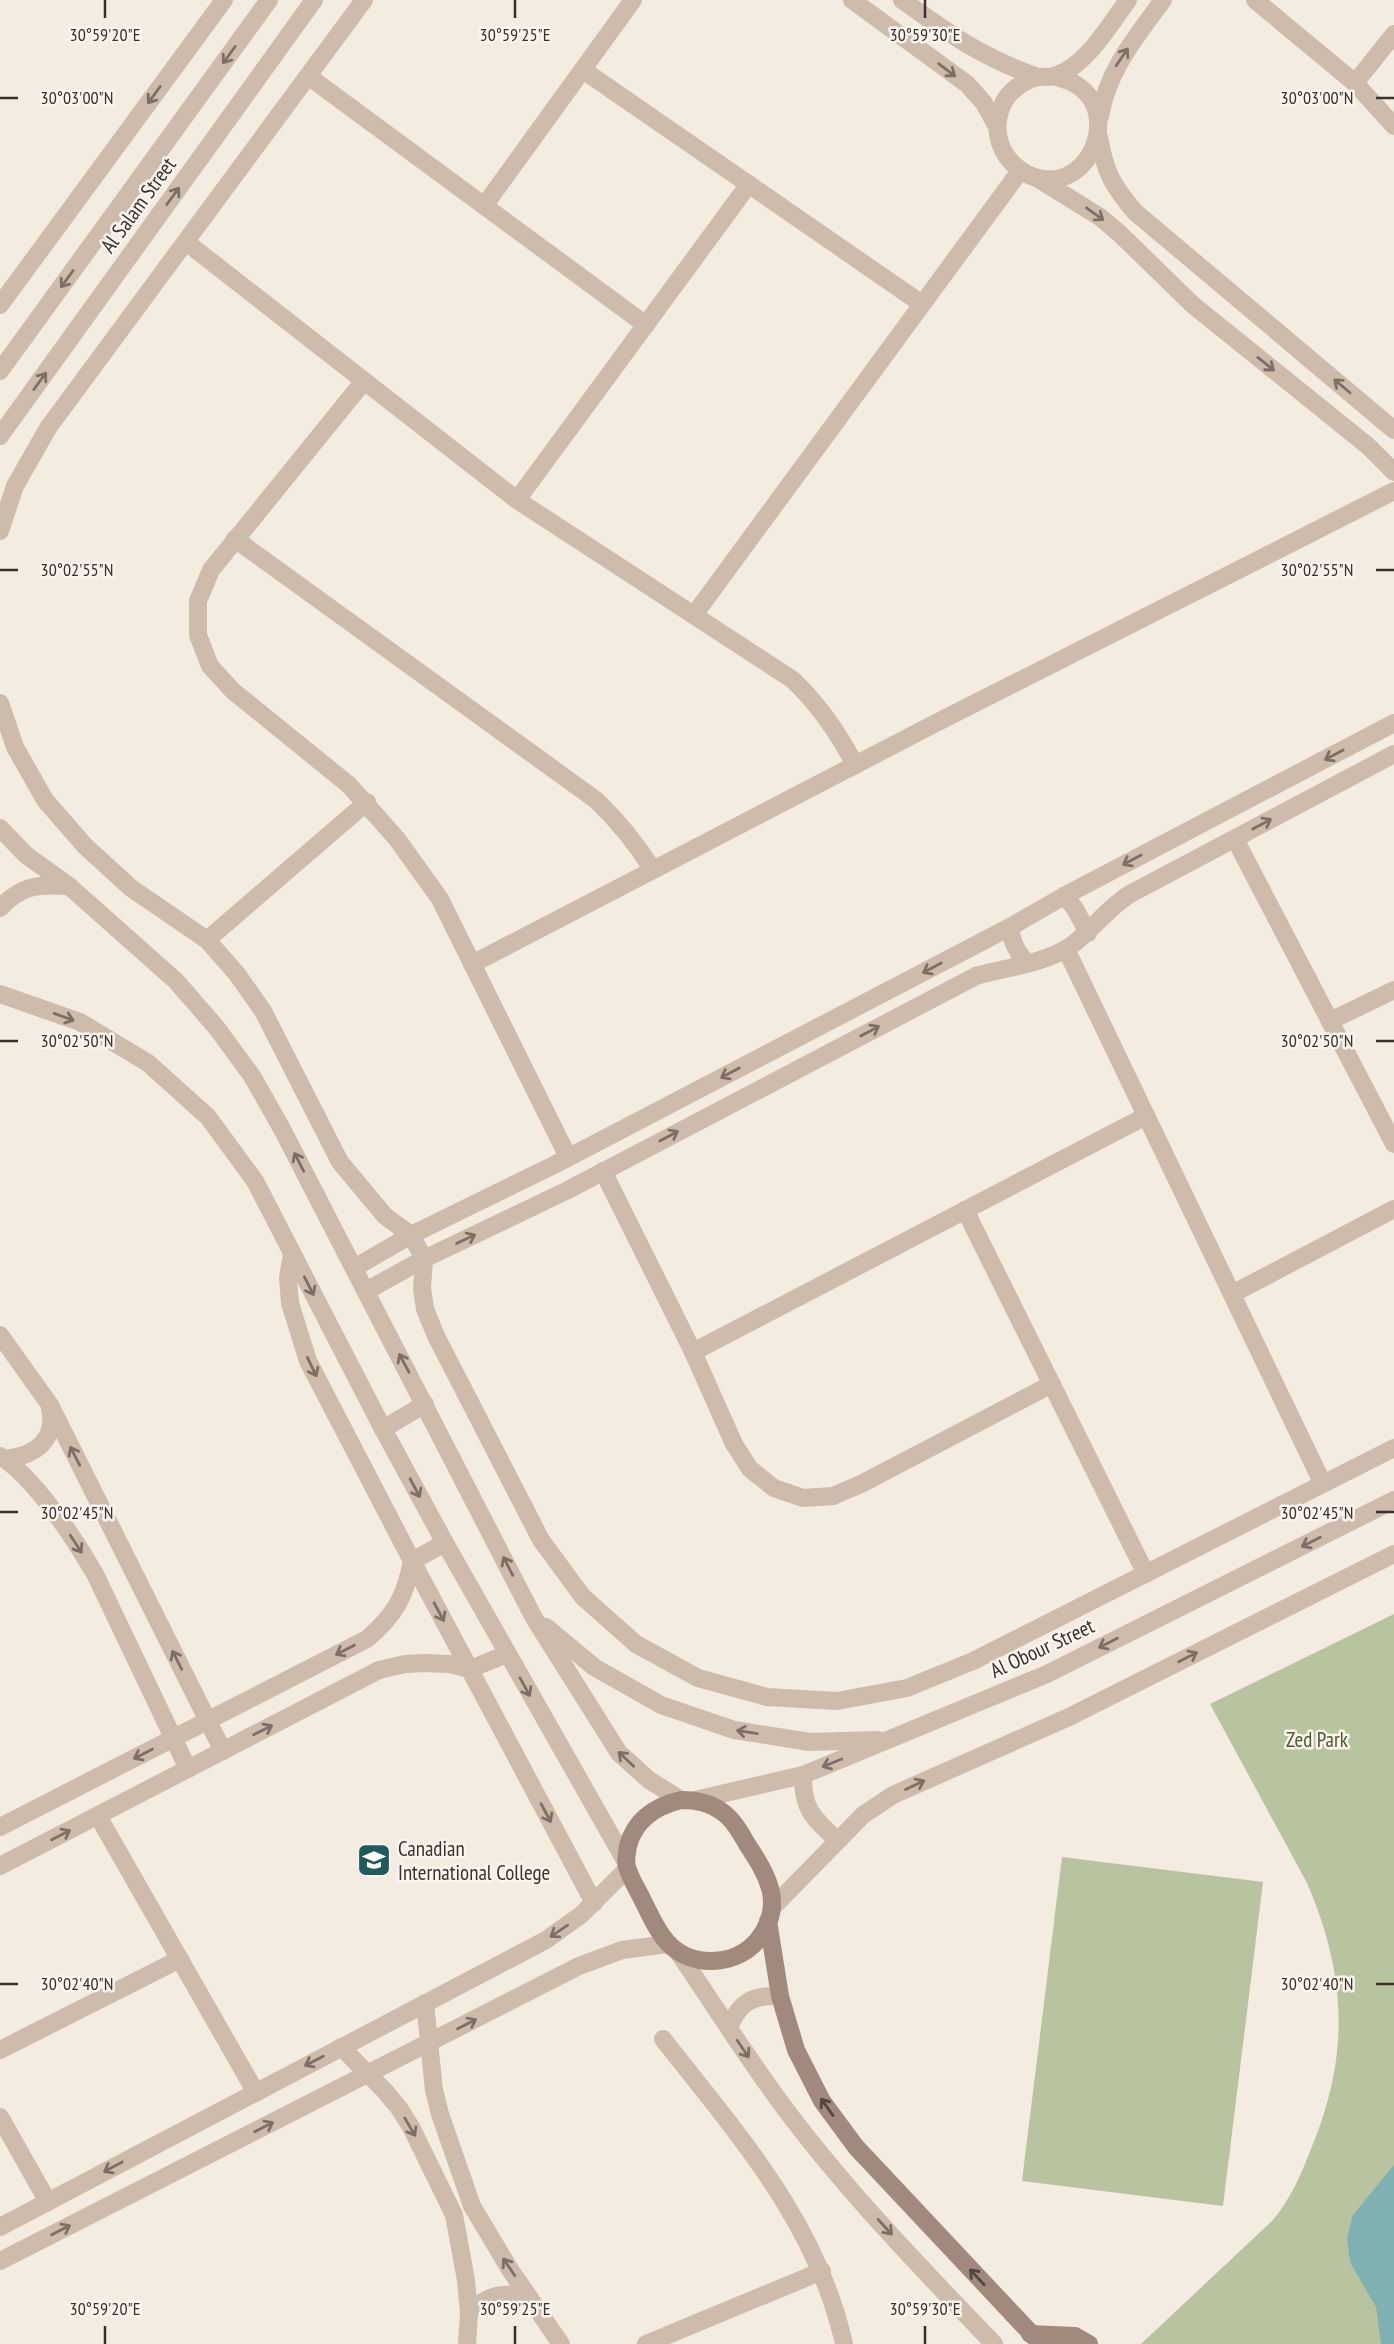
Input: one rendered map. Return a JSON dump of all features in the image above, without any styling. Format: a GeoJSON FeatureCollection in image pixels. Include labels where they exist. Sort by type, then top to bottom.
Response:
{"type":"FeatureCollection","features":[{"type":"Feature","properties":{"kind":"street"},"geometry":{"type":"LineString","coordinates":[[0,305],[224,0]]}},
{"type":"Feature","properties":{"kind":"street","name":"Al Salam Street"},"geometry":{"type":"LineString","coordinates":[[0,371],[269,0]]}},
{"type":"Feature","properties":{"kind":"street","name":"Al Salam Street"},"geometry":{"type":"LineString","coordinates":[[0,436],[314,0]]}},
{"type":"Feature","properties":{"kind":"street"},"geometry":{"type":"LineString","coordinates":[[0,531],[15,486],[48,428],[364,0]]}},
{"type":"Feature","properties":{"kind":"street"},"geometry":{"type":"LineString","coordinates":[[484,206],[633,0]]}},
{"type":"Feature","properties":{"kind":"street"},"geometry":{"type":"LineString","coordinates":[[852,0],[967,84],[984,103],[996,125]]}},
{"type":"Feature","properties":{"kind":"street"},"geometry":{"type":"LineString","coordinates":[[902,0],[986,57],[1076,84],[1092,100],[1104,165],[1116,190],[1135,212],[1394,430]]}},
{"type":"Feature","properties":{"kind":"street"},"geometry":{"type":"LineString","coordinates":[[1128,0],[1094,47],[1069,68],[1017,86],[1002,103],[996,125],[998,143],[1007,158],[1020,171],[1080,203],[1119,233],[1193,305],[1368,446],[1394,472]]}},
{"type":"Feature","properties":{"kind":"street"},"geometry":{"type":"LineString","coordinates":[[1037,178],[1058,178],[1077,170],[1091,156],[1108,82],[1117,64],[1163,0]]}},
{"type":"Feature","properties":{"kind":"street"},"geometry":{"type":"LineString","coordinates":[[1255,0],[1355,83],[1394,126]]}},
{"type":"Feature","properties":{"kind":"street"},"geometry":{"type":"LineString","coordinates":[[1355,83],[1394,34]]}},
{"type":"Feature","properties":{"kind":"street"},"geometry":{"type":"LineString","coordinates":[[583,70],[922,304]]}},
{"type":"Feature","properties":{"kind":"street"},"geometry":{"type":"LineString","coordinates":[[308,76],[646,325]]}},
{"type":"Feature","properties":{"kind":"street"},"geometry":{"type":"LineString","coordinates":[[694,615],[1020,171]]}},
{"type":"Feature","properties":{"kind":"street"},"geometry":{"type":"LineString","coordinates":[[517,500],[749,184]]}},
{"type":"Feature","properties":{"kind":"street"},"geometry":{"type":"LineString","coordinates":[[186,242],[517,500],[793,680],[818,705],[832,724],[855,765]]}},
{"type":"Feature","properties":{"kind":"street"},"geometry":{"type":"LineString","coordinates":[[364,381],[211,570],[198,601],[198,635],[210,666],[233,691],[367,802],[440,899],[561,1161],[568,1190]]}},
{"type":"Feature","properties":{"kind":"street"},"geometry":{"type":"LineString","coordinates":[[472,964],[855,765],[1394,491]]}},
{"type":"Feature","properties":{"kind":"street"},"geometry":{"type":"LineString","coordinates":[[235,539],[596,800],[637,844],[653,870]]}},
{"type":"Feature","properties":{"kind":"street"},"geometry":{"type":"LineString","coordinates":[[0,702],[15,747],[45,800],[85,846],[131,888],[206,940],[237,974],[263,1011],[340,1162],[385,1216],[411,1234],[424,1259],[422,1288],[428,1318],[541,1540],[583,1597],[636,1644],[698,1678],[767,1697],[826,1700],[908,1688],[973,1661],[1394,1448]]}},
{"type":"Feature","properties":{"kind":"street"},"geometry":{"type":"LineString","coordinates":[[354,1268],[411,1234],[598,1142],[1394,723]]}},
{"type":"Feature","properties":{"kind":"street"},"geometry":{"type":"LineString","coordinates":[[366,1291],[424,1259],[568,1190],[976,976],[1046,958],[1066,949],[1088,933],[1113,905],[1394,754]]}},
{"type":"Feature","properties":{"kind":"street"},"geometry":{"type":"LineString","coordinates":[[206,940],[367,802]]}},
{"type":"Feature","properties":{"kind":"street"},"geometry":{"type":"LineString","coordinates":[[0,828],[26,855],[69,886],[176,981],[216,1027],[252,1076],[282,1129],[534,1618],[619,1754],[649,1780],[688,1800],[708,1803],[731,1818],[769,1881],[770,1915],[780,1996],[796,2050],[822,2101],[856,2147],[1036,2339],[1075,2336],[1089,2344]]}},
{"type":"Feature","properties":{"kind":"street"},"geometry":{"type":"LineString","coordinates":[[1235,839],[1394,1144]]}},
{"type":"Feature","properties":{"kind":"street"},"geometry":{"type":"LineString","coordinates":[[0,908],[13,894],[40,884],[69,886]]}},
{"type":"Feature","properties":{"kind":"street"},"geometry":{"type":"LineString","coordinates":[[1064,896],[1074,907],[1088,933]]}},
{"type":"Feature","properties":{"kind":"street"},"geometry":{"type":"LineString","coordinates":[[1010,927],[1017,953],[1026,962]]}},
{"type":"Feature","properties":{"kind":"street"},"geometry":{"type":"LineString","coordinates":[[1066,949],[1324,1484]]}},
{"type":"Feature","properties":{"kind":"street"},"geometry":{"type":"LineString","coordinates":[[1330,1021],[1394,990]]}},
{"type":"Feature","properties":{"kind":"street"},"geometry":{"type":"LineString","coordinates":[[1,992],[80,1022],[148,1063],[208,1117],[255,1181],[383,1429],[626,1866],[659,1932],[729,2027],[761,2077],[834,2170],[926,2274],[994,2344]]}},
{"type":"Feature","properties":{"kind":"street"},"geometry":{"type":"LineString","coordinates":[[692,1352],[1146,1116]]}},
{"type":"Feature","properties":{"kind":"street"},"geometry":{"type":"LineString","coordinates":[[598,1142],[607,1169],[734,1444],[750,1469],[774,1488],[803,1498],[833,1496],[1052,1384]]}},
{"type":"Feature","properties":{"kind":"street"},"geometry":{"type":"LineString","coordinates":[[1232,1294],[1394,1209]]}},
{"type":"Feature","properties":{"kind":"street"},"geometry":{"type":"LineString","coordinates":[[965,1210],[1146,1574]]}},
{"type":"Feature","properties":{"kind":"street"},"geometry":{"type":"LineString","coordinates":[[292,1254],[288,1278],[290,1303],[308,1361],[594,1903]]}},
{"type":"Feature","properties":{"kind":"street"},"geometry":{"type":"LineString","coordinates":[[0,1335],[50,1405],[223,1751]]}},
{"type":"Feature","properties":{"kind":"street"},"geometry":{"type":"LineString","coordinates":[[383,1429],[425,1404]]}},
{"type":"Feature","properties":{"kind":"street"},"geometry":{"type":"LineString","coordinates":[[2,1457],[22,1458],[37,1449],[48,1436],[53,1420],[50,1405]]}},
{"type":"Feature","properties":{"kind":"street"},"geometry":{"type":"LineString","coordinates":[[2,1457],[34,1487],[80,1548],[188,1769]]}},
{"type":"Feature","properties":{"kind":"street","name":"Al Obour Street"},"geometry":{"type":"LineString","coordinates":[[688,1800],[731,1794],[803,1775],[1047,1674],[1394,1500]]}},
{"type":"Feature","properties":{"kind":"street"},"geometry":{"type":"LineString","coordinates":[[412,1561],[445,1543]]}},
{"type":"Feature","properties":{"kind":"street"},"geometry":{"type":"LineString","coordinates":[[0,2261],[600,1957],[645,1946],[673,1948],[704,1961],[731,1958],[754,1944],[770,1915],[837,1840],[863,1815],[893,1795],[1069,1717],[1394,1554]]}},
{"type":"Feature","properties":{"kind":"street"},"geometry":{"type":"LineString","coordinates":[[0,1827],[367,1639],[387,1622],[399,1604],[408,1583],[412,1561]]}},
{"type":"Feature","properties":{"kind":"street"},"geometry":{"type":"LineString","coordinates":[[534,1618],[594,1667],[661,1705],[734,1730],[764,1735],[810,1742],[888,1740]]}},
{"type":"Feature","properties":{"kind":"street"},"geometry":{"type":"LineString","coordinates":[[0,1866],[379,1670],[425,1662],[470,1669],[507,1654]]}},
{"type":"Feature","properties":{"kind":"street"},"geometry":{"type":"LineString","coordinates":[[803,1775],[802,1793],[807,1810],[837,1840]]}},
{"type":"Feature","properties":{"kind":"street"},"geometry":{"type":"LineString","coordinates":[[0,2227],[546,1940],[594,1903],[626,1866],[630,1840],[644,1817],[655,1809],[688,1800]]}},
{"type":"Feature","properties":{"kind":"street"},"geometry":{"type":"LineString","coordinates":[[97,1816],[255,2091]]}},
{"type":"Feature","properties":{"kind":"street"},"geometry":{"type":"LineString","coordinates":[[0,2050],[180,1959]]}},
{"type":"Feature","properties":{"kind":"street"},"geometry":{"type":"LineString","coordinates":[[729,2027],[736,2012],[748,2001],[763,1996],[780,1996]]}},
{"type":"Feature","properties":{"kind":"street"},"geometry":{"type":"LineString","coordinates":[[425,2003],[434,2090],[472,2206],[489,2237],[561,2344]]}},
{"type":"Feature","properties":{"kind":"street"},"geometry":{"type":"LineString","coordinates":[[663,2039],[769,2175],[795,2216],[822,2271],[845,2344]]}},
{"type":"Feature","properties":{"kind":"street"},"geometry":{"type":"LineString","coordinates":[[341,2047],[384,2090],[411,2127],[454,2215],[469,2313],[467,2344]]}},
{"type":"Feature","properties":{"kind":"street"},"geometry":{"type":"LineString","coordinates":[[0,2117],[48,2202]]}},
{"type":"Feature","properties":{"kind":"street"},"geometry":{"type":"LineString","coordinates":[[454,2215],[472,2206]]}},
{"type":"Feature","properties":{"kind":"street"},"geometry":{"type":"LineString","coordinates":[[646,2344],[822,2271]]}},
{"type":"Feature","properties":{"kind":"street"},"geometry":{"type":"LineString","coordinates":[[469,2313],[481,2302],[496,2295],[513,2293],[529,2297]]}},
{"type":"Feature","properties":{"kind":"green space","name":"Zed Park"},"geometry":{"type":"Polygon","coordinates":[[[1394,1614],[1394,2344],[1141,2344],[1273,2220],[1286,2202],[1305,2164],[1325,2110],[1338,2045],[1336,1981],[1320,1916],[1307,1883],[1210,1704],[1394,1614]]]}},
{"type":"Feature","properties":{"kind":"green space"},"geometry":{"type":"Polygon","coordinates":[[[1062,1857],[1263,1882],[1223,2206],[1022,2181],[1062,1857]]]}},
{"type":"Feature","properties":{"kind":"water"},"geometry":{"type":"Polygon","coordinates":[[[1394,2165],[1394,2344],[1381,2344],[1376,2307],[1350,2262],[1347,2238],[1353,2215],[1394,2165]]]}},
{"type":"Feature","properties":{"kind":"place","name":"Canadian International College"},"geometry":{"type":"Point","coordinates":[374,1860]}}]}
